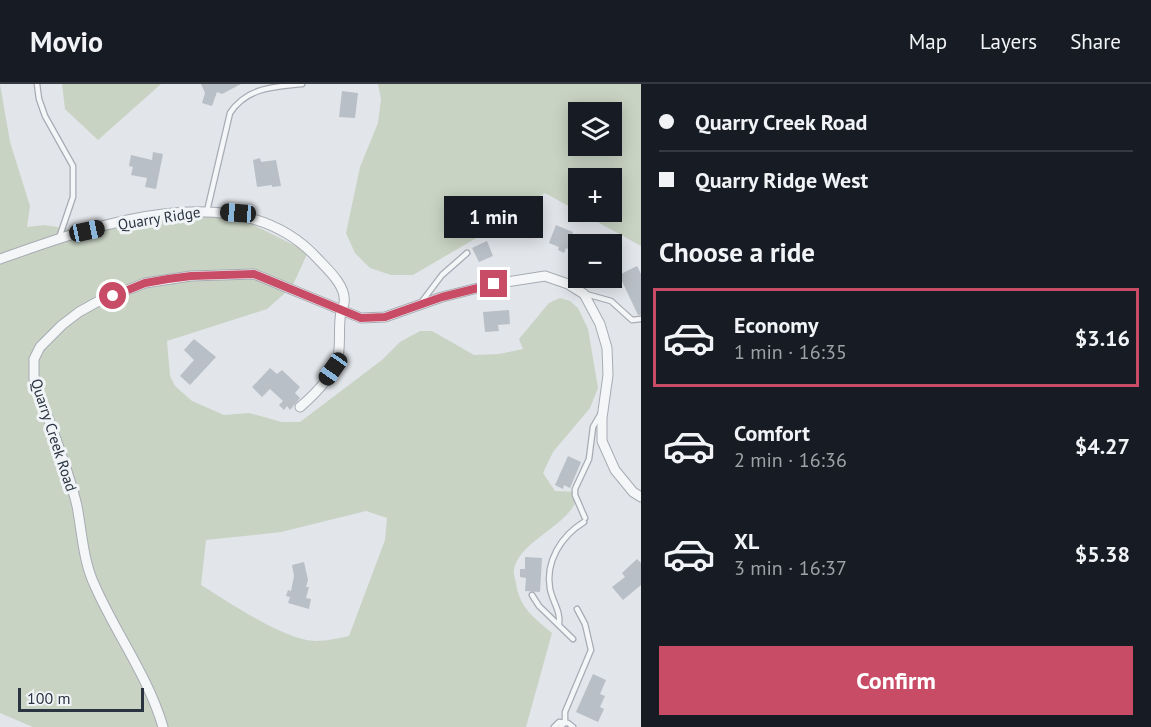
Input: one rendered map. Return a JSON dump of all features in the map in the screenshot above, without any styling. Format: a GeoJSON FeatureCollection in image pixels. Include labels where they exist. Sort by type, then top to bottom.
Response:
{"type":"FeatureCollection","features":[{"type":"Feature","properties":{"kind":"street","name":"Quarry Ridge"},"geometry":{"type":"LineString","coordinates":[[0,260],[59,238],[142,218],[194,210],[238,213],[286,233],[309,249],[338,281],[344,303],[341,310],[338,357],[333,369],[300,407]]}},
{"type":"Feature","properties":{"kind":"street","name":"Quarry Creek Road"},"geometry":{"type":"LineString","coordinates":[[163,727],[157,707],[126,643],[94,585],[76,505],[33,379],[34,359],[40,347],[78,312],[145,283],[191,276],[254,274],[274,280],[361,318],[385,317],[494,284],[544,276],[568,284],[584,294]]}},
{"type":"Feature","properties":{"kind":"street"},"geometry":{"type":"LineString","coordinates":[[584,294],[600,324],[607,348],[608,375],[602,413],[602,441],[615,470],[633,492],[641,497]]}},
{"type":"Feature","properties":{"kind":"lane"},"geometry":{"type":"LineString","coordinates":[[37,84],[45,116],[73,166],[73,196],[59,238]]}},
{"type":"Feature","properties":{"kind":"lane"},"geometry":{"type":"LineString","coordinates":[[207,211],[231,113],[237,103],[246,95],[262,89],[302,84]]}},
{"type":"Feature","properties":{"kind":"lane"},"geometry":{"type":"LineString","coordinates":[[419,305],[442,275],[467,253]]}},
{"type":"Feature","properties":{"kind":"lane"},"geometry":{"type":"LineString","coordinates":[[584,294],[611,301],[632,320],[641,319]]}},
{"type":"Feature","properties":{"kind":"lane"},"geometry":{"type":"LineString","coordinates":[[559,625],[560,614],[550,590],[552,560],[560,544],[573,528],[584,520],[575,489],[589,459],[593,427],[602,413]]}},
{"type":"Feature","properties":{"kind":"lane"},"geometry":{"type":"LineString","coordinates":[[532,595],[539,606],[573,639]]}},
{"type":"Feature","properties":{"kind":"lane"},"geometry":{"type":"LineString","coordinates":[[562,725],[565,712],[591,650],[585,624],[577,609]]}},
{"type":"Feature","properties":{"kind":"lane"},"geometry":{"type":"LineString","coordinates":[[554,727],[559,722],[562,725],[573,727]]}},
{"type":"Feature","properties":{"kind":"green space"},"geometry":{"type":"Polygon","coordinates":[[[0,84],[10,142],[30,206],[27,227],[44,225],[85,231],[225,211],[308,252],[292,287],[267,309],[167,341],[170,376],[175,386],[192,401],[224,415],[249,413],[282,422],[300,422],[382,360],[400,342],[420,331],[432,331],[474,355],[499,354],[523,349],[519,339],[549,303],[560,298],[570,301],[578,308],[588,329],[598,388],[590,408],[553,452],[543,473],[555,491],[579,492],[575,504],[567,514],[526,549],[514,570],[520,599],[533,617],[552,633],[526,727],[33,727],[0,713],[0,84]],[[366,511],[281,532],[206,540],[201,585],[257,619],[289,635],[316,641],[349,636],[385,540],[387,518],[366,511]]]}},
{"type":"Feature","properties":{"kind":"green space"},"geometry":{"type":"Polygon","coordinates":[[[62,84],[161,84],[98,140],[65,109],[62,84]]]}},
{"type":"Feature","properties":{"kind":"green space"},"geometry":{"type":"Polygon","coordinates":[[[378,84],[641,84],[641,246],[597,222],[622,222],[622,168],[568,168],[568,206],[545,193],[507,220],[413,275],[391,275],[370,268],[355,253],[346,233],[360,167],[378,123],[381,99],[378,84]]]}},
{"type":"Feature","properties":{"kind":"building"},"geometry":{"type":"Polygon","coordinates":[[[201,84],[241,84],[222,94],[217,92],[212,106],[202,103],[205,93],[201,84]]]}},
{"type":"Feature","properties":{"kind":"building"},"geometry":{"type":"Polygon","coordinates":[[[342,91],[358,93],[355,118],[339,117],[342,91]]]}},
{"type":"Feature","properties":{"kind":"building"},"geometry":{"type":"Polygon","coordinates":[[[153,152],[163,154],[156,189],[145,187],[147,178],[131,175],[133,167],[129,166],[131,155],[152,160],[153,152]]]}},
{"type":"Feature","properties":{"kind":"building"},"geometry":{"type":"Polygon","coordinates":[[[260,158],[261,162],[276,160],[281,186],[257,187],[253,160],[260,158]]]}},
{"type":"Feature","properties":{"kind":"building"},"geometry":{"type":"Polygon","coordinates":[[[556,225],[573,232],[568,234],[568,249],[566,248],[564,253],[558,250],[559,247],[549,243],[556,225]]]}},
{"type":"Feature","properties":{"kind":"building"},"geometry":{"type":"Polygon","coordinates":[[[487,241],[493,256],[479,262],[472,248],[487,241]]]}},
{"type":"Feature","properties":{"kind":"building"},"geometry":{"type":"Polygon","coordinates":[[[637,266],[641,274],[641,315],[638,315],[622,281],[622,274],[637,266]]]}},
{"type":"Feature","properties":{"kind":"building"},"geometry":{"type":"Polygon","coordinates":[[[509,310],[510,324],[498,325],[499,331],[485,332],[483,312],[509,310]]]}},
{"type":"Feature","properties":{"kind":"building"},"geometry":{"type":"Polygon","coordinates":[[[194,339],[216,357],[190,385],[180,376],[194,360],[184,350],[194,339]]]}},
{"type":"Feature","properties":{"kind":"building"},"geometry":{"type":"Polygon","coordinates":[[[270,368],[277,374],[282,370],[300,387],[295,393],[300,398],[290,410],[287,406],[284,410],[279,405],[283,401],[270,389],[262,397],[252,387],[270,368]]]}},
{"type":"Feature","properties":{"kind":"building"},"geometry":{"type":"Polygon","coordinates":[[[568,456],[581,462],[570,488],[564,485],[563,489],[555,485],[568,456]]]}},
{"type":"Feature","properties":{"kind":"building"},"geometry":{"type":"Polygon","coordinates":[[[525,557],[542,558],[540,592],[525,591],[526,578],[520,577],[520,569],[525,569],[525,557]]]}},
{"type":"Feature","properties":{"kind":"building"},"geometry":{"type":"Polygon","coordinates":[[[637,559],[641,563],[641,585],[623,600],[612,587],[625,577],[622,573],[637,559]]]}},
{"type":"Feature","properties":{"kind":"building"},"geometry":{"type":"Polygon","coordinates":[[[304,562],[308,580],[306,587],[309,587],[306,598],[311,599],[309,609],[288,603],[290,597],[286,596],[288,590],[291,591],[294,576],[292,565],[304,562]]]}},
{"type":"Feature","properties":{"kind":"building"},"geometry":{"type":"Polygon","coordinates":[[[593,674],[606,680],[600,694],[605,696],[600,707],[604,709],[598,722],[576,712],[593,674]]]}},
{"type":"Feature","properties":{"kind":"route"},"geometry":{"type":"LineString","coordinates":[[113,296],[145,283],[168,279],[254,274],[274,280],[361,318],[385,317],[442,297],[494,284]]}}]}
